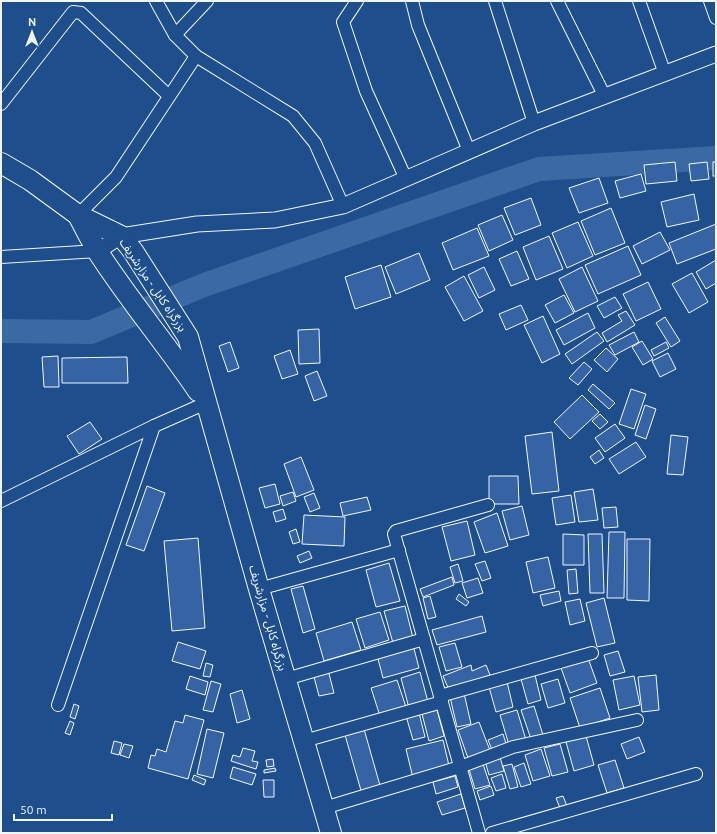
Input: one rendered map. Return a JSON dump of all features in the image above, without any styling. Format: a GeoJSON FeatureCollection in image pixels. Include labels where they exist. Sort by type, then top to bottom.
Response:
{"type":"FeatureCollection","features":[{"type":"Feature","properties":{"kind":"highway","name":"بزرگراه کابل - مزارشریف"},"geometry":{"type":"LineString","coordinates":[[1,162],[30,180],[78,215],[127,244],[188,336],[259,589],[332,833]]}},
{"type":"Feature","properties":{"kind":"highway","name":"بزرگراه کابل - مزارشریف"},"geometry":{"type":"LineString","coordinates":[[78,215],[98,252],[206,403]]}},
{"type":"Feature","properties":{"kind":"street"},"geometry":{"type":"LineString","coordinates":[[156,1],[175,35],[196,56],[293,116],[315,143],[343,206]]}},
{"type":"Feature","properties":{"kind":"street"},"geometry":{"type":"LineString","coordinates":[[175,35],[207,1]]}},
{"type":"Feature","properties":{"kind":"street"},"geometry":{"type":"LineString","coordinates":[[357,1],[343,22],[366,91],[406,179]]}},
{"type":"Feature","properties":{"kind":"street"},"geometry":{"type":"LineString","coordinates":[[412,1],[418,25],[469,151]]}},
{"type":"Feature","properties":{"kind":"street"},"geometry":{"type":"LineString","coordinates":[[495,1],[534,123]]}},
{"type":"Feature","properties":{"kind":"street"},"geometry":{"type":"LineString","coordinates":[[557,1],[605,97]]}},
{"type":"Feature","properties":{"kind":"street"},"geometry":{"type":"LineString","coordinates":[[639,1],[665,74]]}},
{"type":"Feature","properties":{"kind":"street"},"geometry":{"type":"LineString","coordinates":[[710,1],[716,18]]}},
{"type":"Feature","properties":{"kind":"street"},"geometry":{"type":"LineString","coordinates":[[1,104],[73,12],[77,11],[81,13],[168,96]]}},
{"type":"Feature","properties":{"kind":"street"},"geometry":{"type":"LineString","coordinates":[[1,257],[98,252],[196,224],[276,220],[343,206],[534,123],[716,54]]}},
{"type":"Feature","properties":{"kind":"street"},"geometry":{"type":"LineString","coordinates":[[78,215],[116,177],[168,96],[196,56]]}},
{"type":"Feature","properties":{"kind":"street"},"geometry":{"type":"LineString","coordinates":[[1,501],[154,426],[206,403]]}},
{"type":"Feature","properties":{"kind":"street"},"geometry":{"type":"LineString","coordinates":[[58,705],[154,426]]}},
{"type":"Feature","properties":{"kind":"street"},"geometry":{"type":"LineString","coordinates":[[479,833],[394,534],[396,531],[488,505]]}},
{"type":"Feature","properties":{"kind":"street"},"geometry":{"type":"LineString","coordinates":[[259,589],[398,550]]}},
{"type":"Feature","properties":{"kind":"street"},"geometry":{"type":"LineString","coordinates":[[286,679],[424,639]]}},
{"type":"Feature","properties":{"kind":"street"},"geometry":{"type":"LineString","coordinates":[[304,741],[592,653]]}},
{"type":"Feature","properties":{"kind":"street"},"geometry":{"type":"LineString","coordinates":[[324,808],[460,767],[513,747],[637,720]]}},
{"type":"Feature","properties":{"kind":"street"},"geometry":{"type":"LineString","coordinates":[[492,833],[696,774]]}},
{"type":"Feature","properties":{"kind":"building"},"geometry":{"type":"Polygon","coordinates":[[[675,162],[677,181],[646,184],[644,165],[675,162]]]}},
{"type":"Feature","properties":{"kind":"building"},"geometry":{"type":"Polygon","coordinates":[[[707,162],[709,179],[691,181],[689,164],[707,162]]]}},
{"type":"Feature","properties":{"kind":"building"},"geometry":{"type":"Polygon","coordinates":[[[713,162],[716,162],[716,176],[713,176],[713,162]]]}},
{"type":"Feature","properties":{"kind":"building"},"geometry":{"type":"Polygon","coordinates":[[[641,174],[646,191],[620,198],[615,181],[641,174]]]}},
{"type":"Feature","properties":{"kind":"building"},"geometry":{"type":"Polygon","coordinates":[[[599,178],[608,203],[579,213],[569,188],[599,178]]]}},
{"type":"Feature","properties":{"kind":"building"},"geometry":{"type":"Polygon","coordinates":[[[694,194],[699,220],[667,227],[661,202],[694,194]]]}},
{"type":"Feature","properties":{"kind":"building"},"geometry":{"type":"Polygon","coordinates":[[[531,198],[541,225],[515,235],[504,208],[531,198]]]}},
{"type":"Feature","properties":{"kind":"building"},"geometry":{"type":"Polygon","coordinates":[[[611,208],[625,243],[595,255],[581,221],[611,208]]]}},
{"type":"Feature","properties":{"kind":"building"},"geometry":{"type":"Polygon","coordinates":[[[502,215],[513,240],[489,251],[478,225],[502,215]]]}},
{"type":"Feature","properties":{"kind":"building"},"geometry":{"type":"Polygon","coordinates":[[[578,222],[593,256],[567,268],[552,233],[578,222]]]}},
{"type":"Feature","properties":{"kind":"building"},"geometry":{"type":"Polygon","coordinates":[[[716,224],[716,249],[677,264],[669,243],[716,224]]]}},
{"type":"Feature","properties":{"kind":"building"},"geometry":{"type":"Polygon","coordinates":[[[477,228],[489,256],[453,270],[442,243],[477,228]]]}},
{"type":"Feature","properties":{"kind":"building"},"geometry":{"type":"Polygon","coordinates":[[[660,232],[670,250],[642,264],[633,246],[660,232]]]}},
{"type":"Feature","properties":{"kind":"building"},"geometry":{"type":"Polygon","coordinates":[[[549,236],[563,269],[536,280],[523,247],[549,236]]]}},
{"type":"Feature","properties":{"kind":"building"},"geometry":{"type":"Polygon","coordinates":[[[628,246],[641,275],[598,294],[585,265],[628,246]]]}},
{"type":"Feature","properties":{"kind":"building"},"geometry":{"type":"Polygon","coordinates":[[[517,251],[529,279],[511,286],[499,259],[517,251]]]}},
{"type":"Feature","properties":{"kind":"building"},"geometry":{"type":"Polygon","coordinates":[[[419,253],[430,280],[396,294],[385,267],[419,253]]]}},
{"type":"Feature","properties":{"kind":"building"},"geometry":{"type":"Polygon","coordinates":[[[716,260],[716,283],[706,289],[696,272],[716,260]]]}},
{"type":"Feature","properties":{"kind":"building"},"geometry":{"type":"Polygon","coordinates":[[[381,265],[391,297],[355,309],[345,277],[381,265]]]}},
{"type":"Feature","properties":{"kind":"building"},"geometry":{"type":"Polygon","coordinates":[[[484,267],[495,290],[479,298],[468,275],[484,267]]]}},
{"type":"Feature","properties":{"kind":"building"},"geometry":{"type":"Polygon","coordinates":[[[582,267],[598,301],[575,312],[559,279],[582,267]]]}},
{"type":"Feature","properties":{"kind":"building"},"geometry":{"type":"Polygon","coordinates":[[[692,273],[708,302],[689,313],[672,284],[692,273]]]}},
{"type":"Feature","properties":{"kind":"building"},"geometry":{"type":"Polygon","coordinates":[[[464,276],[483,311],[464,321],[445,287],[464,276]]]}},
{"type":"Feature","properties":{"kind":"building"},"geometry":{"type":"Polygon","coordinates":[[[648,282],[661,309],[636,321],[623,294],[648,282]]]}},
{"type":"Feature","properties":{"kind":"building"},"geometry":{"type":"Polygon","coordinates":[[[564,295],[574,313],[555,323],[545,305],[564,295]]]}},
{"type":"Feature","properties":{"kind":"building"},"geometry":{"type":"Polygon","coordinates":[[[615,297],[622,308],[604,318],[597,306],[615,297]]]}},
{"type":"Feature","properties":{"kind":"building"},"geometry":{"type":"Polygon","coordinates":[[[521,305],[528,320],[506,330],[499,314],[521,305]]]}},
{"type":"Feature","properties":{"kind":"building"},"geometry":{"type":"Polygon","coordinates":[[[626,311],[635,325],[607,342],[602,333],[622,321],[618,315],[626,311]]]}},
{"type":"Feature","properties":{"kind":"building"},"geometry":{"type":"Polygon","coordinates":[[[588,313],[595,328],[564,345],[556,330],[588,313]]]}},
{"type":"Feature","properties":{"kind":"building"},"geometry":{"type":"Polygon","coordinates":[[[543,316],[560,354],[542,363],[524,325],[543,316]]]}},
{"type":"Feature","properties":{"kind":"building"},"geometry":{"type":"Polygon","coordinates":[[[665,317],[680,341],[671,347],[656,323],[665,317]]]}},
{"type":"Feature","properties":{"kind":"building"},"geometry":{"type":"Polygon","coordinates":[[[319,329],[320,363],[299,364],[298,330],[319,329]]]}},
{"type":"Feature","properties":{"kind":"building"},"geometry":{"type":"Polygon","coordinates":[[[597,332],[604,341],[572,364],[565,354],[597,332]]]}},
{"type":"Feature","properties":{"kind":"building"},"geometry":{"type":"Polygon","coordinates":[[[634,332],[639,342],[615,355],[609,345],[634,332]]]}},
{"type":"Feature","properties":{"kind":"building"},"geometry":{"type":"Polygon","coordinates":[[[642,341],[653,359],[643,365],[632,347],[642,341]]]}},
{"type":"Feature","properties":{"kind":"building"},"geometry":{"type":"Polygon","coordinates":[[[230,342],[239,368],[228,372],[219,346],[230,342]]]}},
{"type":"Feature","properties":{"kind":"building"},"geometry":{"type":"Polygon","coordinates":[[[666,342],[669,348],[654,356],[651,350],[666,342]]]}},
{"type":"Feature","properties":{"kind":"building"},"geometry":{"type":"Polygon","coordinates":[[[606,348],[618,359],[607,372],[594,360],[606,348]]]}},
{"type":"Feature","properties":{"kind":"building"},"geometry":{"type":"Polygon","coordinates":[[[290,350],[298,374],[282,379],[274,356],[290,350]]]}},
{"type":"Feature","properties":{"kind":"building"},"geometry":{"type":"Polygon","coordinates":[[[668,353],[676,369],[660,377],[652,361],[668,353]]]}},
{"type":"Feature","properties":{"kind":"building"},"geometry":{"type":"Polygon","coordinates":[[[58,356],[59,387],[44,387],[42,357],[58,356]]]}},
{"type":"Feature","properties":{"kind":"building"},"geometry":{"type":"Polygon","coordinates":[[[127,357],[128,383],[62,383],[62,358],[127,357]]]}},
{"type":"Feature","properties":{"kind":"building"},"geometry":{"type":"Polygon","coordinates":[[[584,362],[592,369],[578,385],[569,378],[584,362]]]}},
{"type":"Feature","properties":{"kind":"building"},"geometry":{"type":"Polygon","coordinates":[[[317,371],[327,396],[314,401],[305,376],[317,371]]]}},
{"type":"Feature","properties":{"kind":"building"},"geometry":{"type":"Polygon","coordinates":[[[593,384],[615,403],[609,409],[588,390],[593,384]]]}},
{"type":"Feature","properties":{"kind":"building"},"geometry":{"type":"Polygon","coordinates":[[[631,389],[646,394],[634,429],[619,424],[631,389]]]}},
{"type":"Feature","properties":{"kind":"building"},"geometry":{"type":"Polygon","coordinates":[[[582,395],[599,412],[570,439],[554,422],[582,395]]]}},
{"type":"Feature","properties":{"kind":"building"},"geometry":{"type":"Polygon","coordinates":[[[645,405],[656,409],[646,439],[635,435],[645,405]]]}},
{"type":"Feature","properties":{"kind":"building"},"geometry":{"type":"Polygon","coordinates":[[[600,414],[608,422],[600,429],[592,421],[600,414]]]}},
{"type":"Feature","properties":{"kind":"building"},"geometry":{"type":"Polygon","coordinates":[[[90,422],[102,439],[79,454],[67,436],[90,422]]]}},
{"type":"Feature","properties":{"kind":"building"},"geometry":{"type":"Polygon","coordinates":[[[615,424],[625,438],[605,452],[595,438],[615,424]]]}},
{"type":"Feature","properties":{"kind":"building"},"geometry":{"type":"Polygon","coordinates":[[[552,432],[559,491],[532,494],[525,436],[552,432]]]}},
{"type":"Feature","properties":{"kind":"building"},"geometry":{"type":"Polygon","coordinates":[[[671,435],[688,437],[683,475],[667,474],[671,435]]]}},
{"type":"Feature","properties":{"kind":"building"},"geometry":{"type":"Polygon","coordinates":[[[636,442],[646,457],[619,474],[609,459],[636,442]]]}},
{"type":"Feature","properties":{"kind":"building"},"geometry":{"type":"Polygon","coordinates":[[[599,450],[604,458],[595,464],[590,457],[599,450]]]}},
{"type":"Feature","properties":{"kind":"building"},"geometry":{"type":"Polygon","coordinates":[[[301,457],[314,490],[296,497],[284,464],[301,457]]]}},
{"type":"Feature","properties":{"kind":"building"},"geometry":{"type":"Polygon","coordinates":[[[489,476],[518,476],[519,504],[489,504],[489,476]]]}},
{"type":"Feature","properties":{"kind":"building"},"geometry":{"type":"Polygon","coordinates":[[[275,484],[280,504],[265,508],[259,488],[275,484]]]}},
{"type":"Feature","properties":{"kind":"building"},"geometry":{"type":"Polygon","coordinates":[[[147,486],[165,493],[144,551],[126,545],[147,486]]]}},
{"type":"Feature","properties":{"kind":"building"},"geometry":{"type":"Polygon","coordinates":[[[593,489],[598,520],[579,522],[574,492],[593,489]]]}},
{"type":"Feature","properties":{"kind":"building"},"geometry":{"type":"Polygon","coordinates":[[[293,492],[296,501],[283,506],[280,496],[293,492]]]}},
{"type":"Feature","properties":{"kind":"building"},"geometry":{"type":"Polygon","coordinates":[[[314,493],[320,508],[310,512],[304,497],[314,493]]]}},
{"type":"Feature","properties":{"kind":"building"},"geometry":{"type":"Polygon","coordinates":[[[571,495],[575,522],[556,525],[552,498],[571,495]]]}},
{"type":"Feature","properties":{"kind":"building"},"geometry":{"type":"Polygon","coordinates":[[[367,497],[371,510],[343,516],[340,503],[367,497]]]}},
{"type":"Feature","properties":{"kind":"building"},"geometry":{"type":"Polygon","coordinates":[[[522,506],[529,535],[510,540],[502,511],[522,506]]]}},
{"type":"Feature","properties":{"kind":"building"},"geometry":{"type":"Polygon","coordinates":[[[616,507],[618,527],[604,528],[602,508],[616,507]]]}},
{"type":"Feature","properties":{"kind":"building"},"geometry":{"type":"Polygon","coordinates":[[[283,509],[286,519],[276,522],[273,512],[283,509]]]}},
{"type":"Feature","properties":{"kind":"building"},"geometry":{"type":"Polygon","coordinates":[[[497,513],[508,546],[485,553],[474,522],[497,513]]]}},
{"type":"Feature","properties":{"kind":"building"},"geometry":{"type":"Polygon","coordinates":[[[304,515],[345,517],[344,546],[302,544],[304,515]]]}},
{"type":"Feature","properties":{"kind":"building"},"geometry":{"type":"Polygon","coordinates":[[[467,521],[475,555],[451,561],[442,527],[467,521]]]}},
{"type":"Feature","properties":{"kind":"building"},"geometry":{"type":"Polygon","coordinates":[[[296,529],[300,542],[293,544],[289,532],[296,529]]]}},
{"type":"Feature","properties":{"kind":"building"},"geometry":{"type":"Polygon","coordinates":[[[609,532],[625,532],[624,598],[607,598],[609,532]]]}},
{"type":"Feature","properties":{"kind":"building"},"geometry":{"type":"Polygon","coordinates":[[[563,534],[584,535],[584,565],[563,565],[563,534]]]}},
{"type":"Feature","properties":{"kind":"building"},"geometry":{"type":"Polygon","coordinates":[[[588,534],[602,534],[604,593],[590,593],[588,534]]]}},
{"type":"Feature","properties":{"kind":"building"},"geometry":{"type":"Polygon","coordinates":[[[198,538],[205,628],[172,631],[164,541],[198,538]]]}},
{"type":"Feature","properties":{"kind":"building"},"geometry":{"type":"Polygon","coordinates":[[[627,539],[650,539],[649,601],[627,600],[627,539]]]}},
{"type":"Feature","properties":{"kind":"building"},"geometry":{"type":"Polygon","coordinates":[[[309,551],[312,558],[300,563],[297,556],[309,551]]]}},
{"type":"Feature","properties":{"kind":"building"},"geometry":{"type":"Polygon","coordinates":[[[548,557],[555,588],[533,593],[526,562],[548,557]]]}},
{"type":"Feature","properties":{"kind":"building"},"geometry":{"type":"Polygon","coordinates":[[[485,561],[491,578],[482,581],[475,564],[485,561]]]}},
{"type":"Feature","properties":{"kind":"building"},"geometry":{"type":"Polygon","coordinates":[[[389,563],[400,601],[376,607],[366,570],[389,563]]]}},
{"type":"Feature","properties":{"kind":"building"},"geometry":{"type":"Polygon","coordinates":[[[458,564],[463,581],[455,583],[450,567],[458,564]]]}},
{"type":"Feature","properties":{"kind":"building"},"geometry":{"type":"Polygon","coordinates":[[[576,569],[578,593],[569,594],[567,570],[576,569]]]}},
{"type":"Feature","properties":{"kind":"building"},"geometry":{"type":"Polygon","coordinates":[[[452,577],[454,585],[423,597],[420,589],[452,577]]]}},
{"type":"Feature","properties":{"kind":"building"},"geometry":{"type":"Polygon","coordinates":[[[478,578],[483,593],[467,598],[462,583],[478,578]]]}},
{"type":"Feature","properties":{"kind":"building"},"geometry":{"type":"Polygon","coordinates":[[[303,586],[315,629],[303,633],[291,589],[303,586]]]}},
{"type":"Feature","properties":{"kind":"building"},"geometry":{"type":"Polygon","coordinates":[[[559,591],[561,601],[543,606],[540,595],[559,591]]]}},
{"type":"Feature","properties":{"kind":"building"},"geometry":{"type":"Polygon","coordinates":[[[459,594],[469,602],[466,606],[456,599],[459,594]]]}},
{"type":"Feature","properties":{"kind":"building"},"geometry":{"type":"Polygon","coordinates":[[[430,596],[436,617],[428,619],[423,598],[430,596]]]}},
{"type":"Feature","properties":{"kind":"building"},"geometry":{"type":"Polygon","coordinates":[[[604,598],[615,643],[597,647],[586,603],[604,598]]]}},
{"type":"Feature","properties":{"kind":"building"},"geometry":{"type":"Polygon","coordinates":[[[580,599],[585,621],[570,625],[565,602],[580,599]]]}},
{"type":"Feature","properties":{"kind":"building"},"geometry":{"type":"Polygon","coordinates":[[[405,606],[413,638],[393,643],[384,611],[405,606]]]}},
{"type":"Feature","properties":{"kind":"building"},"geometry":{"type":"Polygon","coordinates":[[[380,612],[389,640],[365,648],[356,619],[380,612]]]}},
{"type":"Feature","properties":{"kind":"building"},"geometry":{"type":"Polygon","coordinates":[[[482,616],[486,632],[437,645],[432,630],[482,616]]]}},
{"type":"Feature","properties":{"kind":"building"},"geometry":{"type":"Polygon","coordinates":[[[352,622],[361,650],[324,661],[316,633],[352,622]]]}},
{"type":"Feature","properties":{"kind":"building"},"geometry":{"type":"Polygon","coordinates":[[[178,642],[206,651],[200,669],[172,661],[178,642]]]}},
{"type":"Feature","properties":{"kind":"building"},"geometry":{"type":"Polygon","coordinates":[[[455,643],[462,667],[446,671],[439,647],[455,643]]]}},
{"type":"Feature","properties":{"kind":"building"},"geometry":{"type":"Polygon","coordinates":[[[413,645],[419,668],[383,678],[377,655],[413,645]]]}},
{"type":"Feature","properties":{"kind":"building"},"geometry":{"type":"Polygon","coordinates":[[[618,651],[625,672],[610,676],[604,655],[618,651]]]}},
{"type":"Feature","properties":{"kind":"building"},"geometry":{"type":"Polygon","coordinates":[[[588,658],[597,683],[570,693],[561,668],[588,658]]]}},
{"type":"Feature","properties":{"kind":"building"},"geometry":{"type":"Polygon","coordinates":[[[206,663],[213,665],[210,677],[203,676],[206,663]]]}},
{"type":"Feature","properties":{"kind":"building"},"geometry":{"type":"Polygon","coordinates":[[[471,665],[472,671],[486,665],[490,675],[449,690],[443,676],[471,665]]]}},
{"type":"Feature","properties":{"kind":"building"},"geometry":{"type":"Polygon","coordinates":[[[328,670],[334,693],[319,696],[313,673],[328,670]]]}},
{"type":"Feature","properties":{"kind":"building"},"geometry":{"type":"Polygon","coordinates":[[[420,672],[428,702],[409,708],[401,678],[420,672]]]}},
{"type":"Feature","properties":{"kind":"building"},"geometry":{"type":"Polygon","coordinates":[[[535,675],[541,700],[528,704],[521,679],[535,675]]]}},
{"type":"Feature","properties":{"kind":"building"},"geometry":{"type":"Polygon","coordinates":[[[656,675],[659,710],[642,712],[638,677],[656,675]]]}},
{"type":"Feature","properties":{"kind":"building"},"geometry":{"type":"Polygon","coordinates":[[[190,676],[208,682],[205,695],[186,689],[190,676]]]}},
{"type":"Feature","properties":{"kind":"building"},"geometry":{"type":"Polygon","coordinates":[[[634,676],[640,705],[619,710],[613,680],[634,676]]]}},
{"type":"Feature","properties":{"kind":"building"},"geometry":{"type":"Polygon","coordinates":[[[558,679],[565,703],[548,708],[541,684],[558,679]]]}},
{"type":"Feature","properties":{"kind":"building"},"geometry":{"type":"Polygon","coordinates":[[[397,680],[406,707],[380,716],[371,688],[397,680]]]}},
{"type":"Feature","properties":{"kind":"building"},"geometry":{"type":"Polygon","coordinates":[[[211,681],[221,684],[213,712],[203,710],[211,681]]]}},
{"type":"Feature","properties":{"kind":"building"},"geometry":{"type":"Polygon","coordinates":[[[507,682],[513,707],[496,712],[489,687],[507,682]]]}},
{"type":"Feature","properties":{"kind":"building"},"geometry":{"type":"Polygon","coordinates":[[[600,688],[610,718],[580,728],[570,698],[600,688]]]}},
{"type":"Feature","properties":{"kind":"building"},"geometry":{"type":"Polygon","coordinates":[[[242,690],[250,719],[237,723],[230,694],[242,690]]]}},
{"type":"Feature","properties":{"kind":"building"},"geometry":{"type":"Polygon","coordinates":[[[464,693],[471,724],[457,727],[450,697],[464,693]]]}},
{"type":"Feature","properties":{"kind":"building"},"geometry":{"type":"Polygon","coordinates":[[[74,704],[79,706],[75,719],[70,717],[74,704]]]}},
{"type":"Feature","properties":{"kind":"building"},"geometry":{"type":"Polygon","coordinates":[[[534,706],[543,735],[531,739],[521,710],[534,706]]]}},
{"type":"Feature","properties":{"kind":"building"},"geometry":{"type":"Polygon","coordinates":[[[437,710],[444,736],[429,741],[422,714],[437,710]]]}},
{"type":"Feature","properties":{"kind":"building"},"geometry":{"type":"Polygon","coordinates":[[[517,710],[526,740],[509,745],[500,715],[517,710]]]}},
{"type":"Feature","properties":{"kind":"building"},"geometry":{"type":"Polygon","coordinates":[[[419,713],[425,737],[413,740],[406,716],[419,713]]]}},
{"type":"Feature","properties":{"kind":"building"},"geometry":{"type":"Polygon","coordinates":[[[185,715],[204,720],[188,779],[148,768],[151,755],[155,756],[157,749],[166,752],[175,721],[183,723],[185,715]]]}},
{"type":"Feature","properties":{"kind":"building"},"geometry":{"type":"Polygon","coordinates":[[[70,721],[74,723],[70,735],[65,733],[70,721]]]}},
{"type":"Feature","properties":{"kind":"building"},"geometry":{"type":"Polygon","coordinates":[[[479,722],[491,753],[469,761],[458,730],[479,722]]]}},
{"type":"Feature","properties":{"kind":"building"},"geometry":{"type":"Polygon","coordinates":[[[207,729],[224,733],[213,778],[197,774],[207,729]]]}},
{"type":"Feature","properties":{"kind":"building"},"geometry":{"type":"Polygon","coordinates":[[[364,729],[381,789],[362,794],[345,735],[364,729]]]}},
{"type":"Feature","properties":{"kind":"building"},"geometry":{"type":"Polygon","coordinates":[[[503,734],[507,747],[493,752],[488,740],[503,734]]]}},
{"type":"Feature","properties":{"kind":"building"},"geometry":{"type":"Polygon","coordinates":[[[586,736],[594,765],[574,771],[566,742],[586,736]]]}},
{"type":"Feature","properties":{"kind":"building"},"geometry":{"type":"Polygon","coordinates":[[[639,737],[645,752],[627,759],[621,744],[639,737]]]}},
{"type":"Feature","properties":{"kind":"building"},"geometry":{"type":"Polygon","coordinates":[[[443,740],[450,770],[413,778],[406,749],[443,740]]]}},
{"type":"Feature","properties":{"kind":"building"},"geometry":{"type":"Polygon","coordinates":[[[114,741],[122,743],[119,755],[111,753],[114,741]]]}},
{"type":"Feature","properties":{"kind":"building"},"geometry":{"type":"Polygon","coordinates":[[[124,744],[133,746],[129,758],[120,755],[124,744]]]}},
{"type":"Feature","properties":{"kind":"building"},"geometry":{"type":"Polygon","coordinates":[[[560,744],[568,772],[552,776],[544,748],[560,744]]]}},
{"type":"Feature","properties":{"kind":"building"},"geometry":{"type":"Polygon","coordinates":[[[243,748],[255,751],[252,761],[258,762],[256,769],[231,761],[233,755],[240,757],[243,748]]]}},
{"type":"Feature","properties":{"kind":"building"},"geometry":{"type":"Polygon","coordinates":[[[541,749],[550,776],[533,781],[525,755],[541,749]]]}},
{"type":"Feature","properties":{"kind":"building"},"geometry":{"type":"Polygon","coordinates":[[[500,757],[504,771],[489,775],[485,761],[500,757]]]}},
{"type":"Feature","properties":{"kind":"building"},"geometry":{"type":"Polygon","coordinates":[[[273,759],[274,766],[267,767],[266,760],[273,759]]]}},
{"type":"Feature","properties":{"kind":"building"},"geometry":{"type":"Polygon","coordinates":[[[615,760],[624,788],[607,793],[598,765],[615,760]]]}},
{"type":"Feature","properties":{"kind":"building"},"geometry":{"type":"Polygon","coordinates":[[[482,761],[490,785],[475,789],[468,766],[482,761]]]}},
{"type":"Feature","properties":{"kind":"building"},"geometry":{"type":"Polygon","coordinates":[[[524,763],[531,784],[521,787],[514,767],[524,763]]]}},
{"type":"Feature","properties":{"kind":"building"},"geometry":{"type":"Polygon","coordinates":[[[512,764],[518,787],[510,789],[503,766],[512,764]]]}},
{"type":"Feature","properties":{"kind":"building"},"geometry":{"type":"Polygon","coordinates":[[[233,767],[256,774],[252,785],[230,778],[233,767]]]}},
{"type":"Feature","properties":{"kind":"building"},"geometry":{"type":"Polygon","coordinates":[[[275,768],[276,771],[264,773],[264,770],[275,768]]]}},
{"type":"Feature","properties":{"kind":"building"},"geometry":{"type":"Polygon","coordinates":[[[502,774],[506,788],[496,791],[491,778],[502,774]]]}},
{"type":"Feature","properties":{"kind":"building"},"geometry":{"type":"Polygon","coordinates":[[[194,775],[206,780],[204,785],[192,780],[194,775]]]}},
{"type":"Feature","properties":{"kind":"building"},"geometry":{"type":"Polygon","coordinates":[[[455,776],[458,787],[436,794],[433,782],[455,776]]]}},
{"type":"Feature","properties":{"kind":"building"},"geometry":{"type":"Polygon","coordinates":[[[263,780],[274,780],[274,797],[264,797],[263,780]]]}},
{"type":"Feature","properties":{"kind":"building"},"geometry":{"type":"Polygon","coordinates":[[[491,786],[494,795],[480,800],[477,791],[491,786]]]}},
{"type":"Feature","properties":{"kind":"building"},"geometry":{"type":"Polygon","coordinates":[[[461,794],[465,808],[442,815],[437,802],[461,794]]]}},
{"type":"Feature","properties":{"kind":"building"},"geometry":{"type":"Polygon","coordinates":[[[563,796],[567,806],[560,808],[556,798],[563,796]]]}},
{"type":"Feature","properties":{"kind":"waterway"},"geometry":{"type":"LineString","coordinates":[[1,331],[91,332],[204,285],[539,169],[716,158]]}}]}
